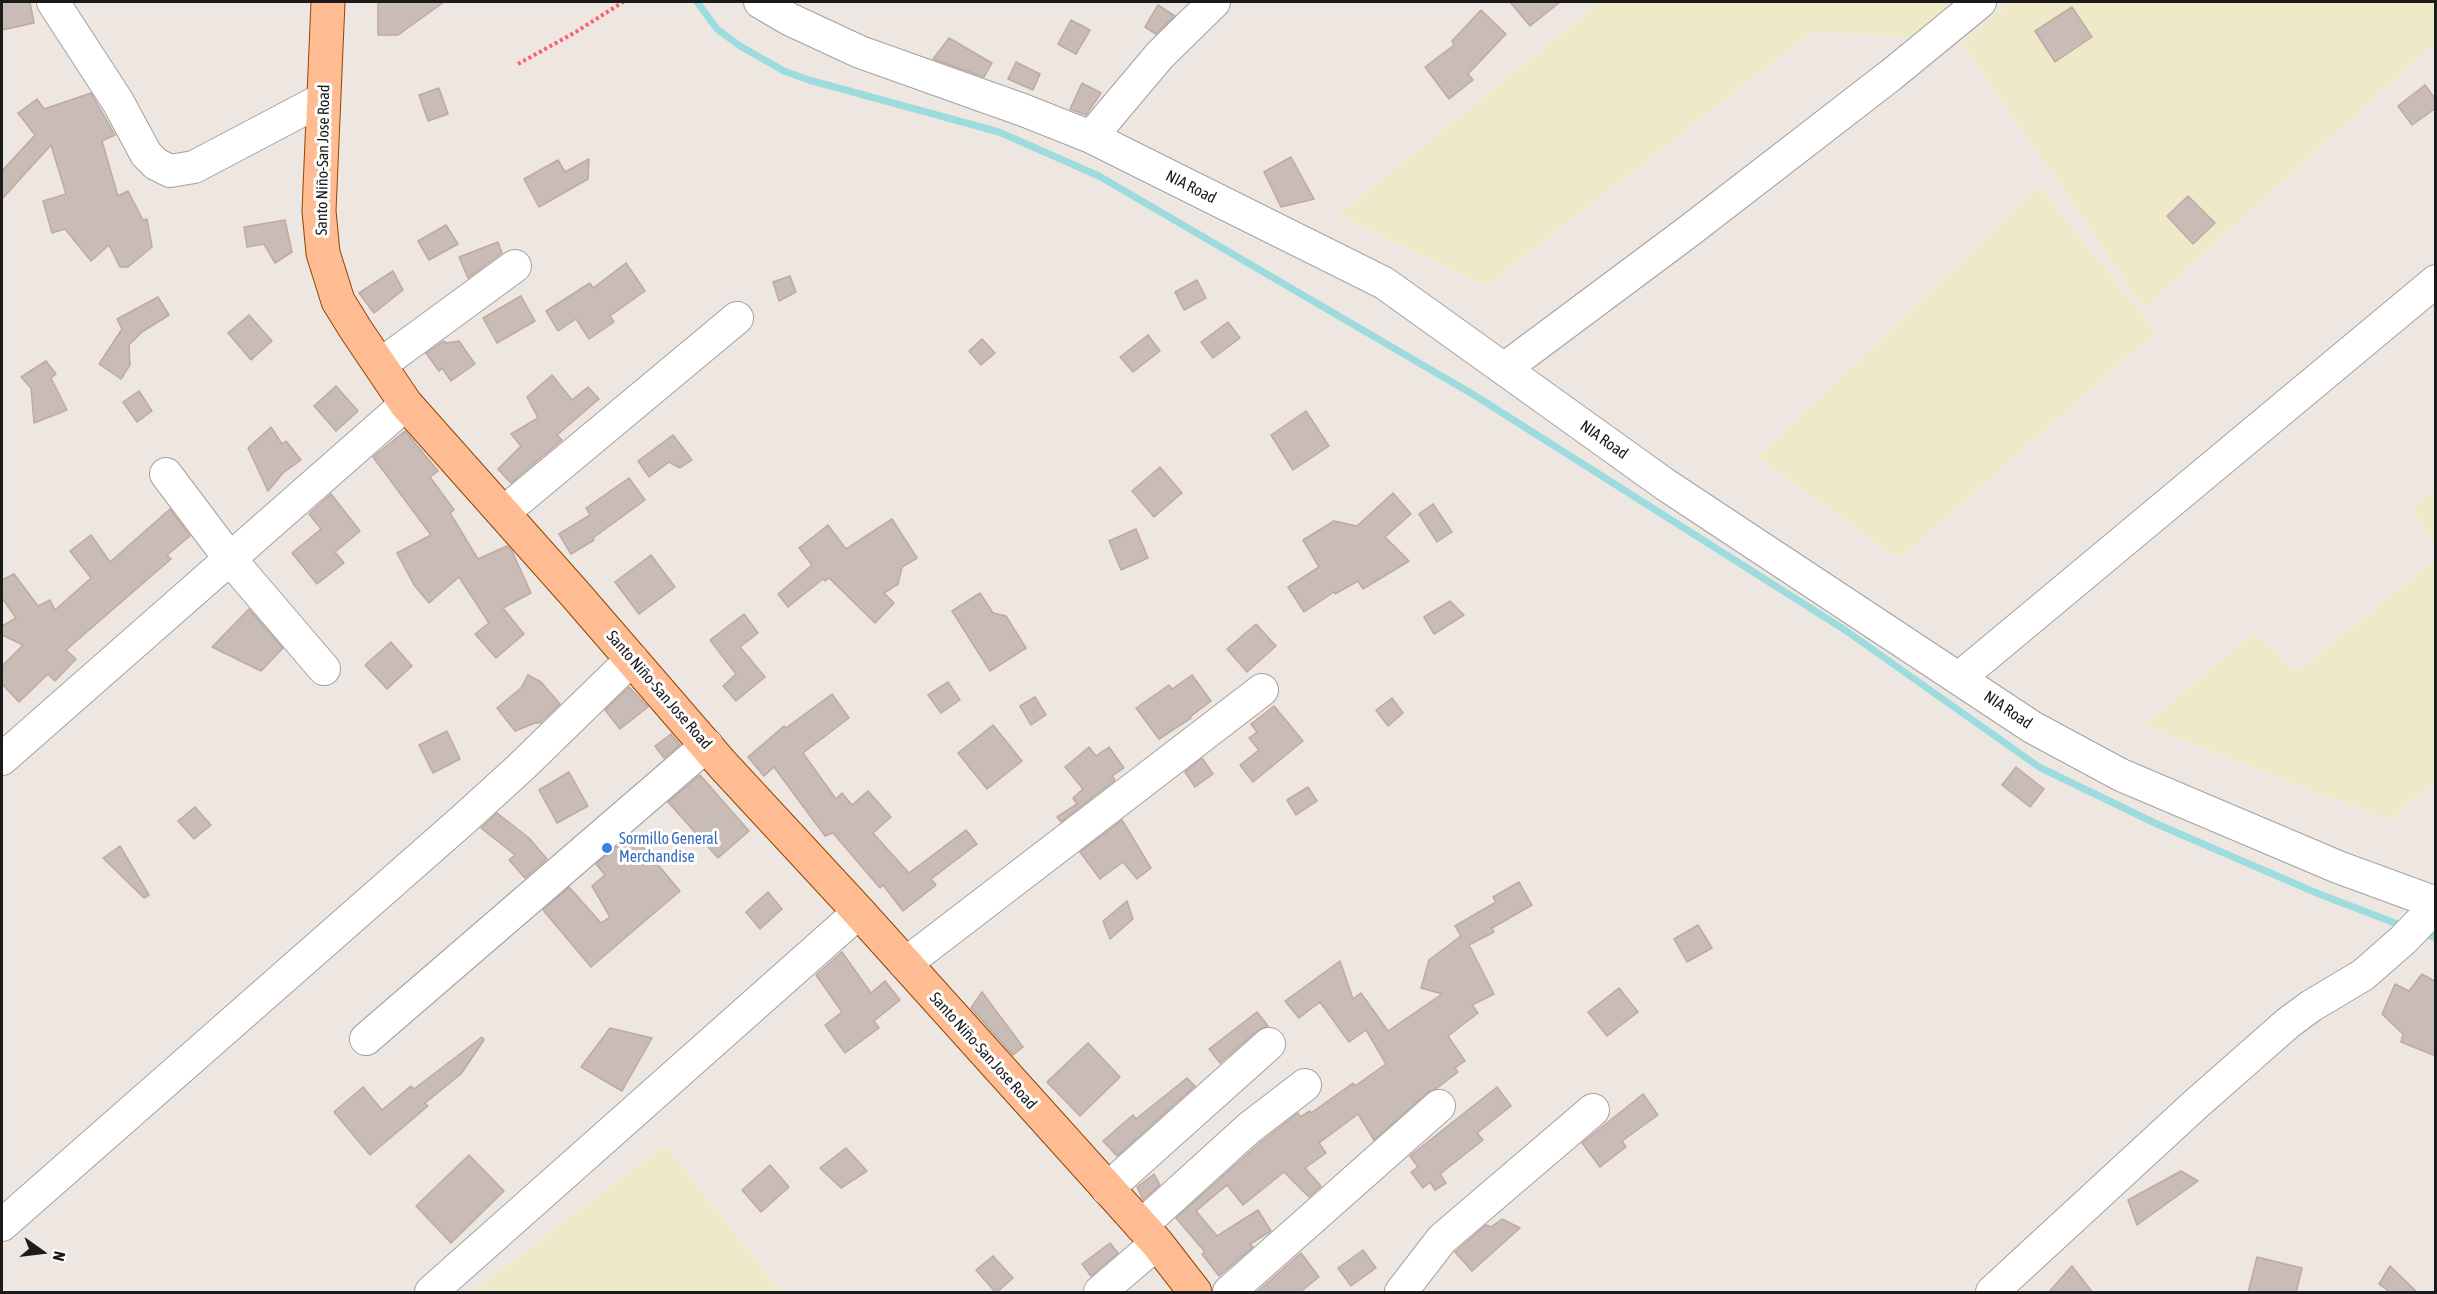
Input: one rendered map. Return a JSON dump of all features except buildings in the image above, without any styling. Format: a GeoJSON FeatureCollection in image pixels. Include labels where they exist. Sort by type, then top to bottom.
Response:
{"type":"FeatureCollection","features":[{"type":"Feature","properties":{"kind":"main road","name":"Santo Niño-San Jose Road"},"geometry":{"type":"LineString","coordinates":[[328,2],[319,211],[323,253],[338,301],[406,404],[632,658],[722,764],[859,912],[1149,1234],[1196,1293]]}},
{"type":"Feature","properties":{"kind":"street"},"geometry":{"type":"LineString","coordinates":[[53,2],[118,102],[146,154],[156,164],[170,171],[194,167],[323,99]]}},
{"type":"Feature","properties":{"kind":"street","name":"NIA Road"},"geometry":{"type":"LineString","coordinates":[[760,2],[789,19],[860,52],[1023,110],[1091,137],[1384,283],[1666,485],[2032,727],[2121,775],[2338,867],[2436,905]]}},
{"type":"Feature","properties":{"kind":"street"},"geometry":{"type":"LineString","coordinates":[[1091,137],[1152,64],[1214,2]]}},
{"type":"Feature","properties":{"kind":"street"},"geometry":{"type":"LineString","coordinates":[[1504,369],[1873,90],[1980,2]]}},
{"type":"Feature","properties":{"kind":"street"},"geometry":{"type":"LineString","coordinates":[[380,365],[515,266]]}},
{"type":"Feature","properties":{"kind":"street"},"geometry":{"type":"LineString","coordinates":[[1959,678],[2436,281]]}},
{"type":"Feature","properties":{"kind":"street"},"geometry":{"type":"LineString","coordinates":[[503,513],[737,318]]}},
{"type":"Feature","properties":{"kind":"street"},"geometry":{"type":"LineString","coordinates":[[2,759],[406,404]]}},
{"type":"Feature","properties":{"kind":"street"},"geometry":{"type":"LineString","coordinates":[[166,474],[230,559],[324,669]]}},
{"type":"Feature","properties":{"kind":"street"},"geometry":{"type":"LineString","coordinates":[[2,1225],[472,812],[632,658]]}},
{"type":"Feature","properties":{"kind":"street"},"geometry":{"type":"LineString","coordinates":[[905,964],[1262,690]]}},
{"type":"Feature","properties":{"kind":"street"},"geometry":{"type":"LineString","coordinates":[[366,1040],[707,745]]}},
{"type":"Feature","properties":{"kind":"street"},"geometry":{"type":"LineString","coordinates":[[1992,1293],[2196,1104],[2288,1023],[2311,1006],[2363,975],[2403,940],[2436,905]]}},
{"type":"Feature","properties":{"kind":"street"},"geometry":{"type":"LineString","coordinates":[[431,1293],[859,912]]}},
{"type":"Feature","properties":{"kind":"street"},"geometry":{"type":"LineString","coordinates":[[1107,1189],[1269,1044]]}},
{"type":"Feature","properties":{"kind":"street"},"geometry":{"type":"LineString","coordinates":[[1100,1293],[1149,1234],[1249,1128],[1305,1085]]}},
{"type":"Feature","properties":{"kind":"street"},"geometry":{"type":"LineString","coordinates":[[1229,1293],[1439,1106]]}},
{"type":"Feature","properties":{"kind":"street"},"geometry":{"type":"LineString","coordinates":[[1401,1293],[1442,1239],[1593,1110]]}},
{"type":"Feature","properties":{"kind":"path"},"geometry":{"type":"LineString","coordinates":[[518,64],[623,2]]}},
{"type":"Feature","properties":{"kind":"shaded area"},"geometry":{"type":"Polygon","coordinates":[[[1601,2],[1960,2],[1918,38],[1813,31],[1486,286],[1338,215],[1601,2]]]}},
{"type":"Feature","properties":{"kind":"shaded area"},"geometry":{"type":"Polygon","coordinates":[[[2011,2],[2435,2],[2435,43],[2144,308],[1962,42],[2011,2]]]}},
{"type":"Feature","properties":{"kind":"shaded area"},"geometry":{"type":"Polygon","coordinates":[[[2040,187],[2156,332],[1899,559],[1758,457],[2040,187]]]}},
{"type":"Feature","properties":{"kind":"shaded area"},"geometry":{"type":"Polygon","coordinates":[[[2435,489],[2435,546],[2413,509],[2435,489]]]}},
{"type":"Feature","properties":{"kind":"shaded area"},"geometry":{"type":"Polygon","coordinates":[[[2435,560],[2435,780],[2390,820],[2144,725],[2254,633],[2297,672],[2435,560]]]}},
{"type":"Feature","properties":{"kind":"shaded area"},"geometry":{"type":"Polygon","coordinates":[[[665,1145],[781,1292],[472,1292],[665,1145]]]}},
{"type":"Feature","properties":{"kind":"waterway"},"geometry":{"type":"LineString","coordinates":[[697,2],[717,29],[740,46],[784,71],[809,80],[999,132],[1099,176],[1474,395],[1845,630],[2039,767],[2159,825],[2319,894],[2403,926]]}},
{"type":"Feature","properties":{"kind":"waterway"},"geometry":{"type":"LineString","coordinates":[[2422,933],[2436,938]]}},
{"type":"Feature","properties":{"kind":"place","name":"Sormillo General Merchandise"},"geometry":{"type":"Point","coordinates":[607,848]}}]}
